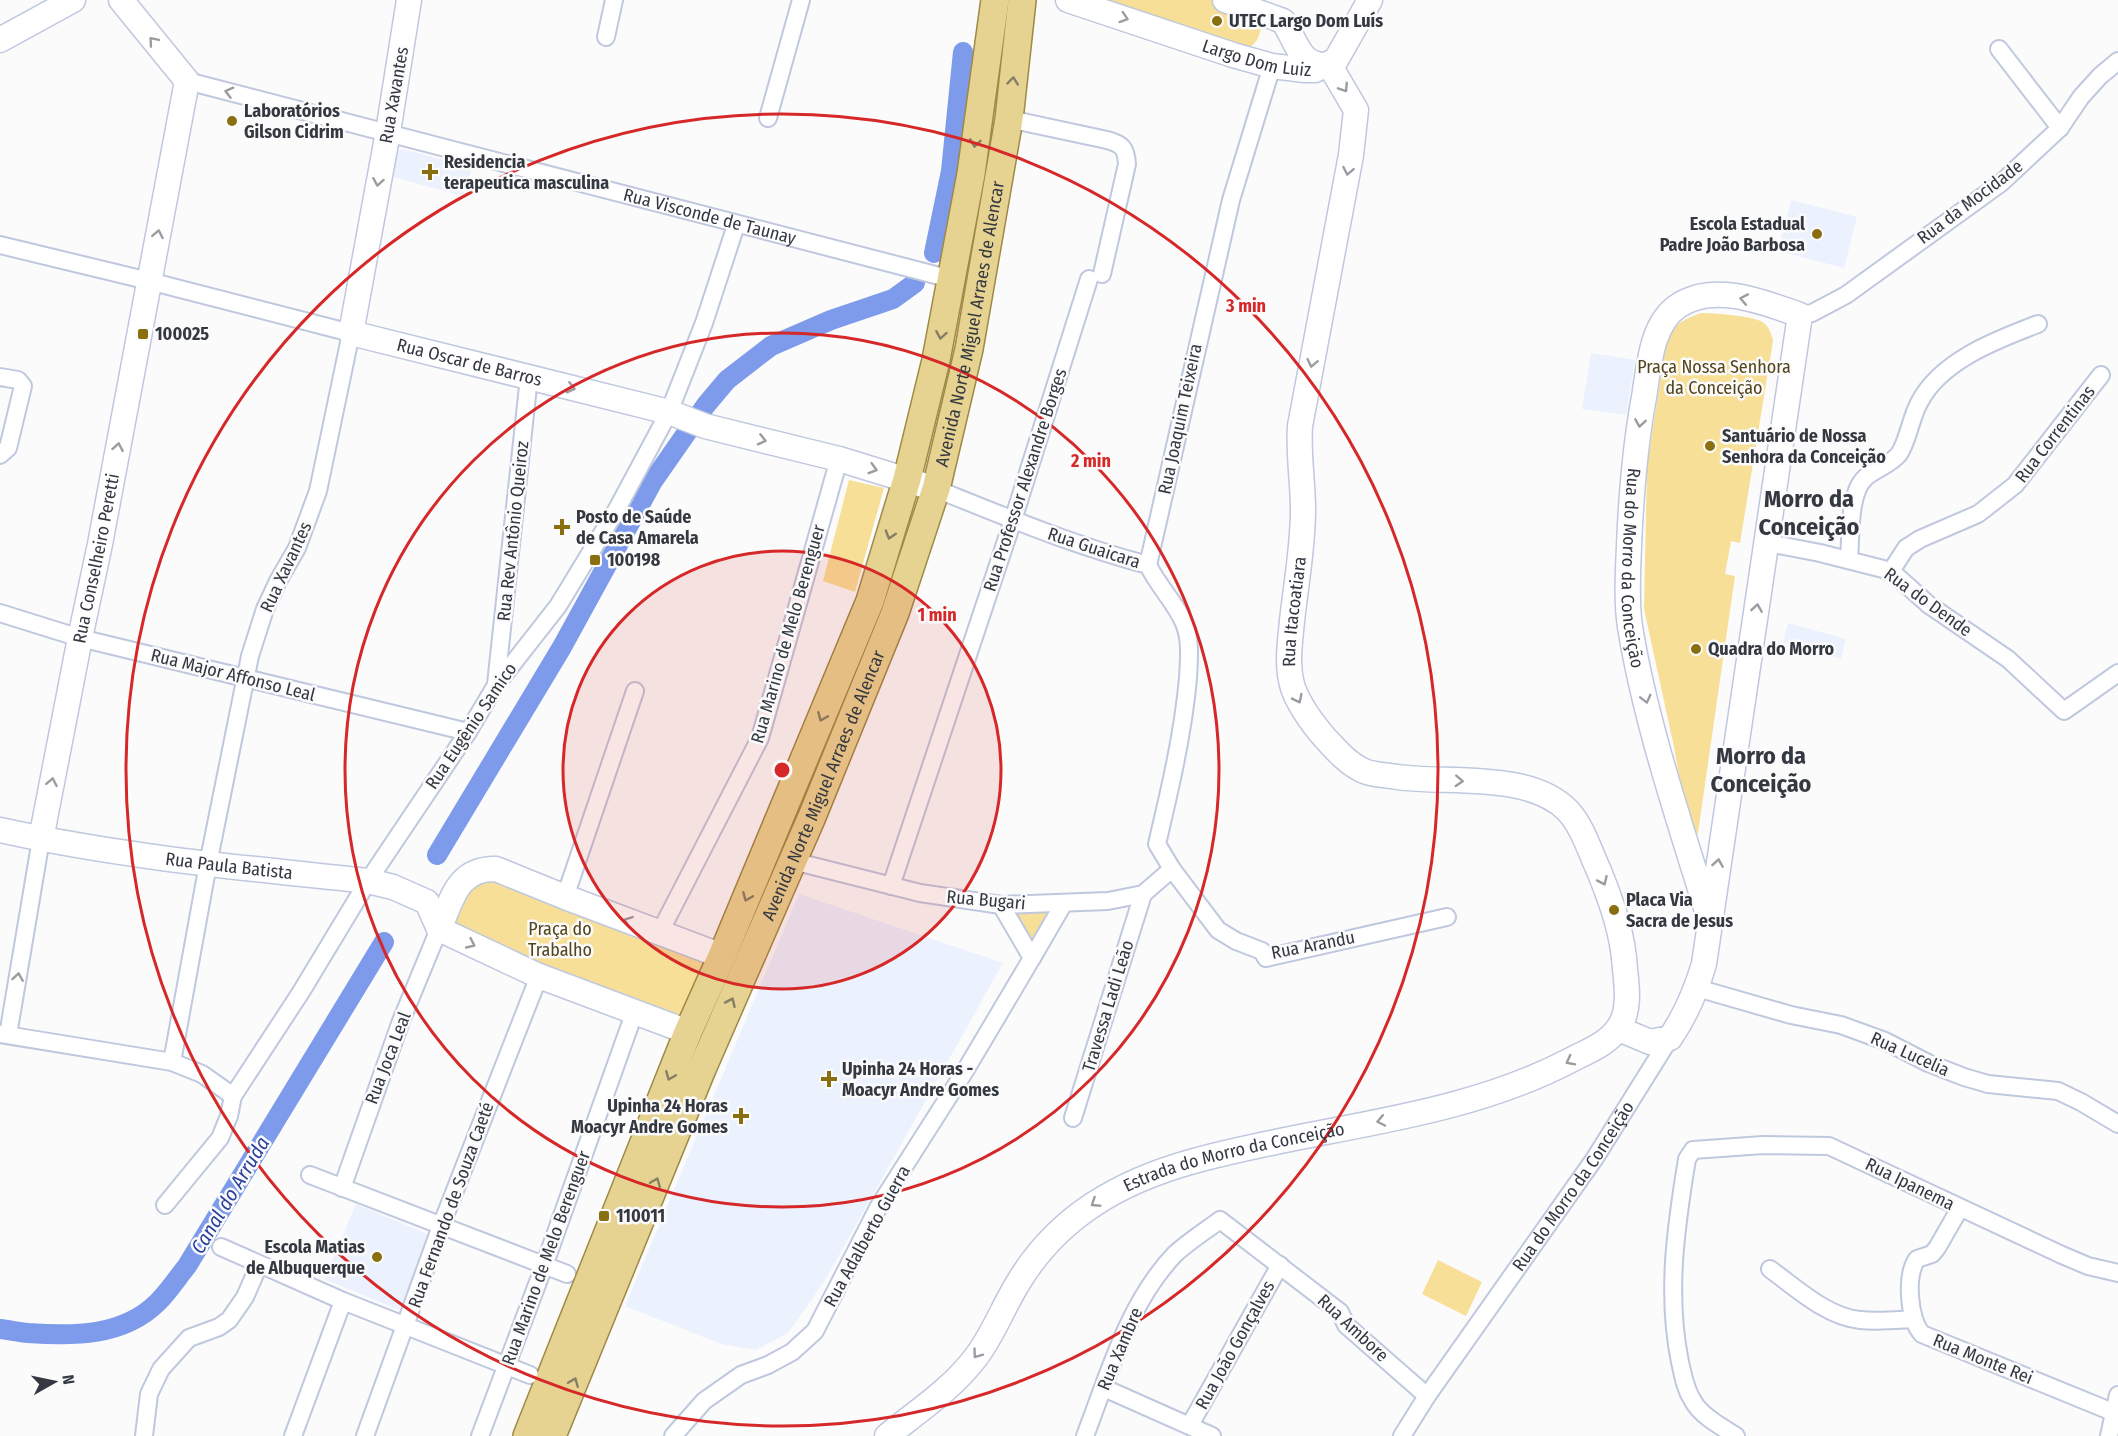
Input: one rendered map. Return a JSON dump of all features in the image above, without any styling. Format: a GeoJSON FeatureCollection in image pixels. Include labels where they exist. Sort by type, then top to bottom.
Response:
{"type":"FeatureCollection","features":[{"type":"Feature","properties":{"kind":"main road","name":"Avenida Norte Miguel Arraes de Alencar"},"geometry":{"type":"LineString","coordinates":[[527,1436],[688,1032],[870,601],[907,479],[936,360],[971,174],[995,0]]}},
{"type":"Feature","properties":{"kind":"main road","name":"Avenida Norte Miguel Arraes de Alencar"},"geometry":{"type":"LineString","coordinates":[[556,1435],[702,1069],[793,861],[895,613],[936,489],[969,349],[1009,119],[1022,0]]}},
{"type":"Feature","properties":{"kind":"street"},"geometry":{"type":"LineString","coordinates":[[0,40],[73,0]]}},
{"type":"Feature","properties":{"kind":"street"},"geometry":{"type":"LineString","coordinates":[[121,0],[187,81]]}},
{"type":"Feature","properties":{"kind":"street","name":"Rua Xavantes"},"geometry":{"type":"LineString","coordinates":[[172,1062],[208,864],[250,656],[258,628],[278,580],[297,548],[318,491],[351,333],[388,132],[409,0]]}},
{"type":"Feature","properties":{"kind":"street"},"geometry":{"type":"LineString","coordinates":[[606,37],[614,0]]}},
{"type":"Feature","properties":{"kind":"street"},"geometry":{"type":"LineString","coordinates":[[768,118],[801,0]]}},
{"type":"Feature","properties":{"kind":"street","name":"Largo Dom Luiz"},"geometry":{"type":"LineString","coordinates":[[1068,0],[1272,66],[1316,70],[1327,65]]}},
{"type":"Feature","properties":{"kind":"street","name":"Largo Dom Luiz"},"geometry":{"type":"LineString","coordinates":[[1225,0],[1281,19],[1302,56],[1314,63],[1327,65]]}},
{"type":"Feature","properties":{"kind":"street"},"geometry":{"type":"LineString","coordinates":[[1327,65],[1339,56],[1370,0]]}},
{"type":"Feature","properties":{"kind":"street"},"geometry":{"type":"LineString","coordinates":[[1272,66],[1284,36],[1285,23]]}},
{"type":"Feature","properties":{"kind":"street"},"geometry":{"type":"LineString","coordinates":[[1999,50],[2060,128]]}},
{"type":"Feature","properties":{"kind":"street","name":"Rua da Mocidade"},"geometry":{"type":"LineString","coordinates":[[1800,315],[1812,313],[1846,295],[2001,183],[2060,128],[2100,76],[2118,61]]}},
{"type":"Feature","properties":{"kind":"street","name":"Rua Itacoatiara"},"geometry":{"type":"LineString","coordinates":[[1327,65],[1351,99],[1357,113],[1300,426],[1298,448],[1303,512],[1290,653],[1291,682],[1302,707],[1326,739],[1350,763],[1367,773],[1503,784],[1532,789],[1552,798],[1568,811],[1579,827],[1609,896],[1620,931],[1624,953],[1626,1008],[1623,1021],[1618,1029]]}},
{"type":"Feature","properties":{"kind":"street","name":"Rua Joaquim Teixeira"},"geometry":{"type":"LineString","coordinates":[[1148,565],[1231,200],[1272,66]]}},
{"type":"Feature","properties":{"kind":"street","name":"Rua Visconde de Taunay"},"geometry":{"type":"LineString","coordinates":[[187,81],[951,279]]}},
{"type":"Feature","properties":{"kind":"street","name":"Rua Conselheiro Peretti"},"geometry":{"type":"LineString","coordinates":[[4,1034],[100,544],[187,81]]}},
{"type":"Feature","properties":{"kind":"street","name":"Rua Professor Alexandre Borges"},"geometry":{"type":"LineString","coordinates":[[891,886],[1096,276],[1127,164],[1124,148],[1119,143],[1009,119]]}},
{"type":"Feature","properties":{"kind":"street","name":"Rua Eugênio Samico"},"geometry":{"type":"LineString","coordinates":[[165,1205],[220,1138],[229,1116],[233,1096],[301,992],[368,881],[468,732],[496,685],[558,606],[674,414],[736,225]]}},
{"type":"Feature","properties":{"kind":"street","name":"Rua Oscar de Barros"},"geometry":{"type":"LineString","coordinates":[[0,245],[149,280],[674,414],[705,426],[839,459],[936,489]]}},
{"type":"Feature","properties":{"kind":"street","name":"Rua do Morro da Conceição"},"geometry":{"type":"LineString","coordinates":[[1402,1436],[1427,1396],[1595,1158],[1681,1024],[1697,988],[1704,964],[1800,315],[1766,303],[1716,294],[1700,296],[1678,306],[1663,320],[1656,337],[1639,424],[1630,512],[1628,572],[1630,626],[1642,683],[1664,767],[1710,921]]}},
{"type":"Feature","properties":{"kind":"street"},"geometry":{"type":"LineString","coordinates":[[1849,560],[1853,511],[1860,483],[1874,471],[1890,463],[1899,454],[1919,401],[1937,376],[1974,352],[2038,324]]}},
{"type":"Feature","properties":{"kind":"street","name":"Rua Correntinas"},"geometry":{"type":"LineString","coordinates":[[1891,571],[1906,548],[1920,539],[1978,514],[2015,485],[2101,375]]}},
{"type":"Feature","properties":{"kind":"street"},"geometry":{"type":"LineString","coordinates":[[0,377],[18,380],[23,386],[8,448],[0,455]]}},
{"type":"Feature","properties":{"kind":"street","name":"Rua Rev Antônio Queiroz"},"geometry":{"type":"LineString","coordinates":[[496,685],[530,377]]}},
{"type":"Feature","properties":{"kind":"street","name":"Rua Marino de Melo Berenguer"},"geometry":{"type":"LineString","coordinates":[[660,932],[760,738],[839,459]]}},
{"type":"Feature","properties":{"kind":"street","name":"Rua Guaicara"},"geometry":{"type":"LineString","coordinates":[[936,489],[1109,555],[1148,565],[1185,624],[1189,644],[1180,744],[1157,844]]}},
{"type":"Feature","properties":{"kind":"street","name":"Rua do Dende"},"geometry":{"type":"LineString","coordinates":[[1767,543],[1891,571],[1929,605],[2008,659],[2064,711],[2118,674]]}},
{"type":"Feature","properties":{"kind":"street","name":"Rua Major Affonso Leal"},"geometry":{"type":"LineString","coordinates":[[0,613],[80,638],[468,732]]}},
{"type":"Feature","properties":{"kind":"street"},"geometry":{"type":"LineString","coordinates":[[565,897],[635,691]]}},
{"type":"Feature","properties":{"kind":"street","name":"Rua Paula Batista"},"geometry":{"type":"LineString","coordinates":[[0,830],[41,839],[208,864],[368,881],[393,887],[427,902],[439,929]]}},
{"type":"Feature","properties":{"kind":"street","name":"Rua Arandu"},"geometry":{"type":"LineString","coordinates":[[1157,844],[1172,869],[1218,930],[1236,941],[1262,951],[1266,958],[1447,916]]}},
{"type":"Feature","properties":{"kind":"street","name":"Rua Bugari"},"geometry":{"type":"LineString","coordinates":[[793,861],[920,893],[1000,905],[1108,901],[1143,894],[1172,869]]}},
{"type":"Feature","properties":{"kind":"street"},"geometry":{"type":"LineString","coordinates":[[688,1032],[539,976],[439,929],[459,884],[466,876],[486,868],[496,869],[722,956]]}},
{"type":"Feature","properties":{"kind":"street","name":"Travessa Ladi Leão"},"geometry":{"type":"LineString","coordinates":[[1073,1118],[1143,894]]}},
{"type":"Feature","properties":{"kind":"street","name":"Rua Adalberto Guerra"},"geometry":{"type":"LineString","coordinates":[[673,1436],[705,1401],[741,1375],[768,1365],[792,1352],[815,1331],[879,1206],[965,1071],[1065,903]]}},
{"type":"Feature","properties":{"kind":"street"},"geometry":{"type":"LineString","coordinates":[[1000,905],[1032,958]]}},
{"type":"Feature","properties":{"kind":"street","name":"Rua Joca Leal"},"geometry":{"type":"LineString","coordinates":[[342,1188],[401,1021],[439,929]]}},
{"type":"Feature","properties":{"kind":"street","name":"Rua Fernando de Souza Caeté"},"geometry":{"type":"LineString","coordinates":[[365,1436],[441,1226],[539,976]]}},
{"type":"Feature","properties":{"kind":"street","name":"Rua Lucelia"},"geometry":{"type":"LineString","coordinates":[[1697,988],[1791,1015],[1841,1025],[1885,1041],[1928,1064],[1988,1084],[2058,1091],[2118,1124]]}},
{"type":"Feature","properties":{"kind":"street","name":"Rua Marino de Melo Berenguer"},"geometry":{"type":"LineString","coordinates":[[480,1436],[544,1266],[635,1011]]}},
{"type":"Feature","properties":{"kind":"street"},"geometry":{"type":"LineString","coordinates":[[1618,1029],[1650,1042],[1671,1038]]}},
{"type":"Feature","properties":{"kind":"street","name":"Estrada do Morro da Conceição"},"geometry":{"type":"LineString","coordinates":[[887,1436],[948,1388],[978,1355],[1028,1266],[1050,1239],[1083,1211],[1114,1191],[1176,1167],[1260,1144],[1438,1109],[1492,1094],[1538,1077],[1599,1046],[1618,1029]]}},
{"type":"Feature","properties":{"kind":"street"},"geometry":{"type":"LineString","coordinates":[[4,1034],[172,1062],[202,1074],[233,1096]]}},
{"type":"Feature","properties":{"kind":"street","name":"Rua Ipanema"},"geometry":{"type":"LineString","coordinates":[[1735,1436],[1692,1401],[1676,1341],[1673,1272],[1675,1230],[1688,1159],[1693,1150],[1763,1144],[1829,1146],[2061,1256],[2088,1266],[2118,1273]]}},
{"type":"Feature","properties":{"kind":"street"},"geometry":{"type":"LineString","coordinates":[[310,1175],[567,1274]]}},
{"type":"Feature","properties":{"kind":"street"},"geometry":{"type":"LineString","coordinates":[[1770,1269],[1821,1305],[1843,1316],[1860,1320],[1912,1319],[1910,1279],[1914,1264],[1922,1257],[1932,1254],[1960,1208]]}},
{"type":"Feature","properties":{"kind":"street","name":"Rua Ambore"},"geometry":{"type":"LineString","coordinates":[[1220,1221],[1340,1312],[1346,1325],[1427,1396]]}},
{"type":"Feature","properties":{"kind":"street","name":"Rua Xambre"},"geometry":{"type":"LineString","coordinates":[[1085,1436],[1131,1319],[1142,1297],[1177,1253],[1220,1221]]}},
{"type":"Feature","properties":{"kind":"street"},"geometry":{"type":"LineString","coordinates":[[221,1247],[343,1301],[530,1374]]}},
{"type":"Feature","properties":{"kind":"street"},"geometry":{"type":"LineString","coordinates":[[144,1436],[149,1394],[161,1369],[183,1342],[219,1327],[229,1320],[245,1297],[260,1265]]}},
{"type":"Feature","properties":{"kind":"street","name":"Rua João Gonçalves"},"geometry":{"type":"LineString","coordinates":[[1190,1425],[1280,1265]]}},
{"type":"Feature","properties":{"kind":"street"},"geometry":{"type":"LineString","coordinates":[[293,1436],[343,1301]]}},
{"type":"Feature","properties":{"kind":"street","name":"Rua Monte Rei"},"geometry":{"type":"LineString","coordinates":[[1912,1319],[1922,1334],[2116,1412]]}},
{"type":"Feature","properties":{"kind":"street"},"geometry":{"type":"LineString","coordinates":[[1104,1388],[1212,1436]]}},
{"type":"Feature","properties":{"kind":"street"},"geometry":{"type":"LineString","coordinates":[[2109,1436],[2118,1395]]}},
{"type":"Feature","properties":{"kind":"shaded area","name":"Residencia terapeutica masculina"},"geometry":{"type":"Polygon","coordinates":[[[402,149],[472,167],[463,196],[389,176],[394,154],[402,149]]]}},
{"type":"Feature","properties":{"kind":"shaded area","name":"Escola Estadual Padre João Barbosa"},"geometry":{"type":"Polygon","coordinates":[[[1791,200],[1857,217],[1844,268],[1778,251],[1791,200]]]}},
{"type":"Feature","properties":{"kind":"shaded area"},"geometry":{"type":"Polygon","coordinates":[[[1591,353],[1635,360],[1626,415],[1582,409],[1591,353]]]}},
{"type":"Feature","properties":{"kind":"shaded area"},"geometry":{"type":"Polygon","coordinates":[[[1788,623],[1846,639],[1841,659],[1783,642],[1788,623]]]}},
{"type":"Feature","properties":{"kind":"shaded area","name":"Upinha 24 Horas - Moacyr Andre Gomes"},"geometry":{"type":"Polygon","coordinates":[[[799,894],[1003,963],[824,1282],[788,1333],[756,1350],[721,1344],[625,1306],[799,894]]]}},
{"type":"Feature","properties":{"kind":"shaded area","name":"Escola Matias de Albuquerque"},"geometry":{"type":"Polygon","coordinates":[[[356,1204],[430,1235],[399,1310],[324,1279],[356,1204]]]}},
{"type":"Feature","properties":{"kind":"green space"},"geometry":{"type":"Polygon","coordinates":[[[1095,0],[1214,0],[1261,21],[1260,30],[1256,41],[1246,49],[1095,0]]]}},
{"type":"Feature","properties":{"kind":"green space","name":"Praça Nossa Senhora da Conceição"},"geometry":{"type":"Polygon","coordinates":[[[1701,313],[1752,318],[1764,323],[1773,341],[1740,543],[1731,541],[1725,574],[1735,576],[1698,833],[1695,836],[1689,835],[1674,747],[1644,609],[1647,466],[1665,349],[1677,325],[1701,313]]]}},
{"type":"Feature","properties":{"kind":"green space"},"geometry":{"type":"Polygon","coordinates":[[[849,480],[884,488],[855,592],[823,581],[849,480]]]}},
{"type":"Feature","properties":{"kind":"green space","name":"Praça do Trabalho"},"geometry":{"type":"Polygon","coordinates":[[[489,880],[705,962],[682,1017],[546,968],[454,926],[472,884],[489,880]]]}},
{"type":"Feature","properties":{"kind":"green space"},"geometry":{"type":"Polygon","coordinates":[[[1055,908],[1031,951],[1009,910],[1055,908]]]}},
{"type":"Feature","properties":{"kind":"green space"},"geometry":{"type":"Polygon","coordinates":[[[1438,1260],[1482,1282],[1466,1316],[1422,1294],[1438,1260]]]}},
{"type":"Feature","properties":{"kind":"waterway"},"geometry":{"type":"LineString","coordinates":[[934,253],[951,171],[963,52]]}},
{"type":"Feature","properties":{"kind":"waterway"},"geometry":{"type":"LineString","coordinates":[[437,855],[562,647],[653,481],[706,405],[727,380],[771,346],[831,320],[893,299],[915,283]]}},
{"type":"Feature","properties":{"kind":"waterway","name":"Canal do Arruda"},"geometry":{"type":"LineString","coordinates":[[0,1329],[45,1334],[97,1332],[129,1322],[144,1314],[158,1302],[187,1266],[384,942]]}},
{"type":"Feature","properties":{"kind":"place","name":"UTEC Largo Dom Luís"},"geometry":{"type":"Point","coordinates":[1217,21]}},
{"type":"Feature","properties":{"kind":"place","name":"Laboratórios Gilson Cidrim"},"geometry":{"type":"Point","coordinates":[232,121]}},
{"type":"Feature","properties":{"kind":"place","name":"Residencia terapeutica masculina"},"geometry":{"type":"Point","coordinates":[430,172]}},
{"type":"Feature","properties":{"kind":"place","name":"Escola Estadual Padre João Barbosa"},"geometry":{"type":"Point","coordinates":[1817,234]}},
{"type":"Feature","properties":{"kind":"place","name":"100025"},"geometry":{"type":"Point","coordinates":[143,334]}},
{"type":"Feature","properties":{"kind":"place","name":"Santuário de Nossa Senhora da Conceição"},"geometry":{"type":"Point","coordinates":[1710,446]}},
{"type":"Feature","properties":{"kind":"place","name":"Posto de Saúde de Casa Amarela"},"geometry":{"type":"Point","coordinates":[562,527]}},
{"type":"Feature","properties":{"kind":"place","name":"100198"},"geometry":{"type":"Point","coordinates":[595,560]}},
{"type":"Feature","properties":{"kind":"place","name":"Quadra do Morro"},"geometry":{"type":"Point","coordinates":[1696,649]}},
{"type":"Feature","properties":{"kind":"place","name":"Placa Via Sacra de Jesus"},"geometry":{"type":"Point","coordinates":[1614,910]}},
{"type":"Feature","properties":{"kind":"place","name":"Upinha 24 Horas - Moacyr Andre Gomes"},"geometry":{"type":"Point","coordinates":[829,1079]}},
{"type":"Feature","properties":{"kind":"place","name":"Upinha 24 Horas Moacyr Andre Gomes"},"geometry":{"type":"Point","coordinates":[741,1116]}},
{"type":"Feature","properties":{"kind":"place","name":"110011"},"geometry":{"type":"Point","coordinates":[604,1216]}},
{"type":"Feature","properties":{"kind":"place","name":"Escola Matias de Albuquerque"},"geometry":{"type":"Point","coordinates":[377,1257]}},
{"type":"Feature","properties":{"kind":"district","name":"Morro da Conceição"},"geometry":{"type":"Point","coordinates":[1809,513]}},
{"type":"Feature","properties":{"kind":"district","name":"Morro da Conceição"},"geometry":{"type":"Point","coordinates":[1761,770]}}]}
